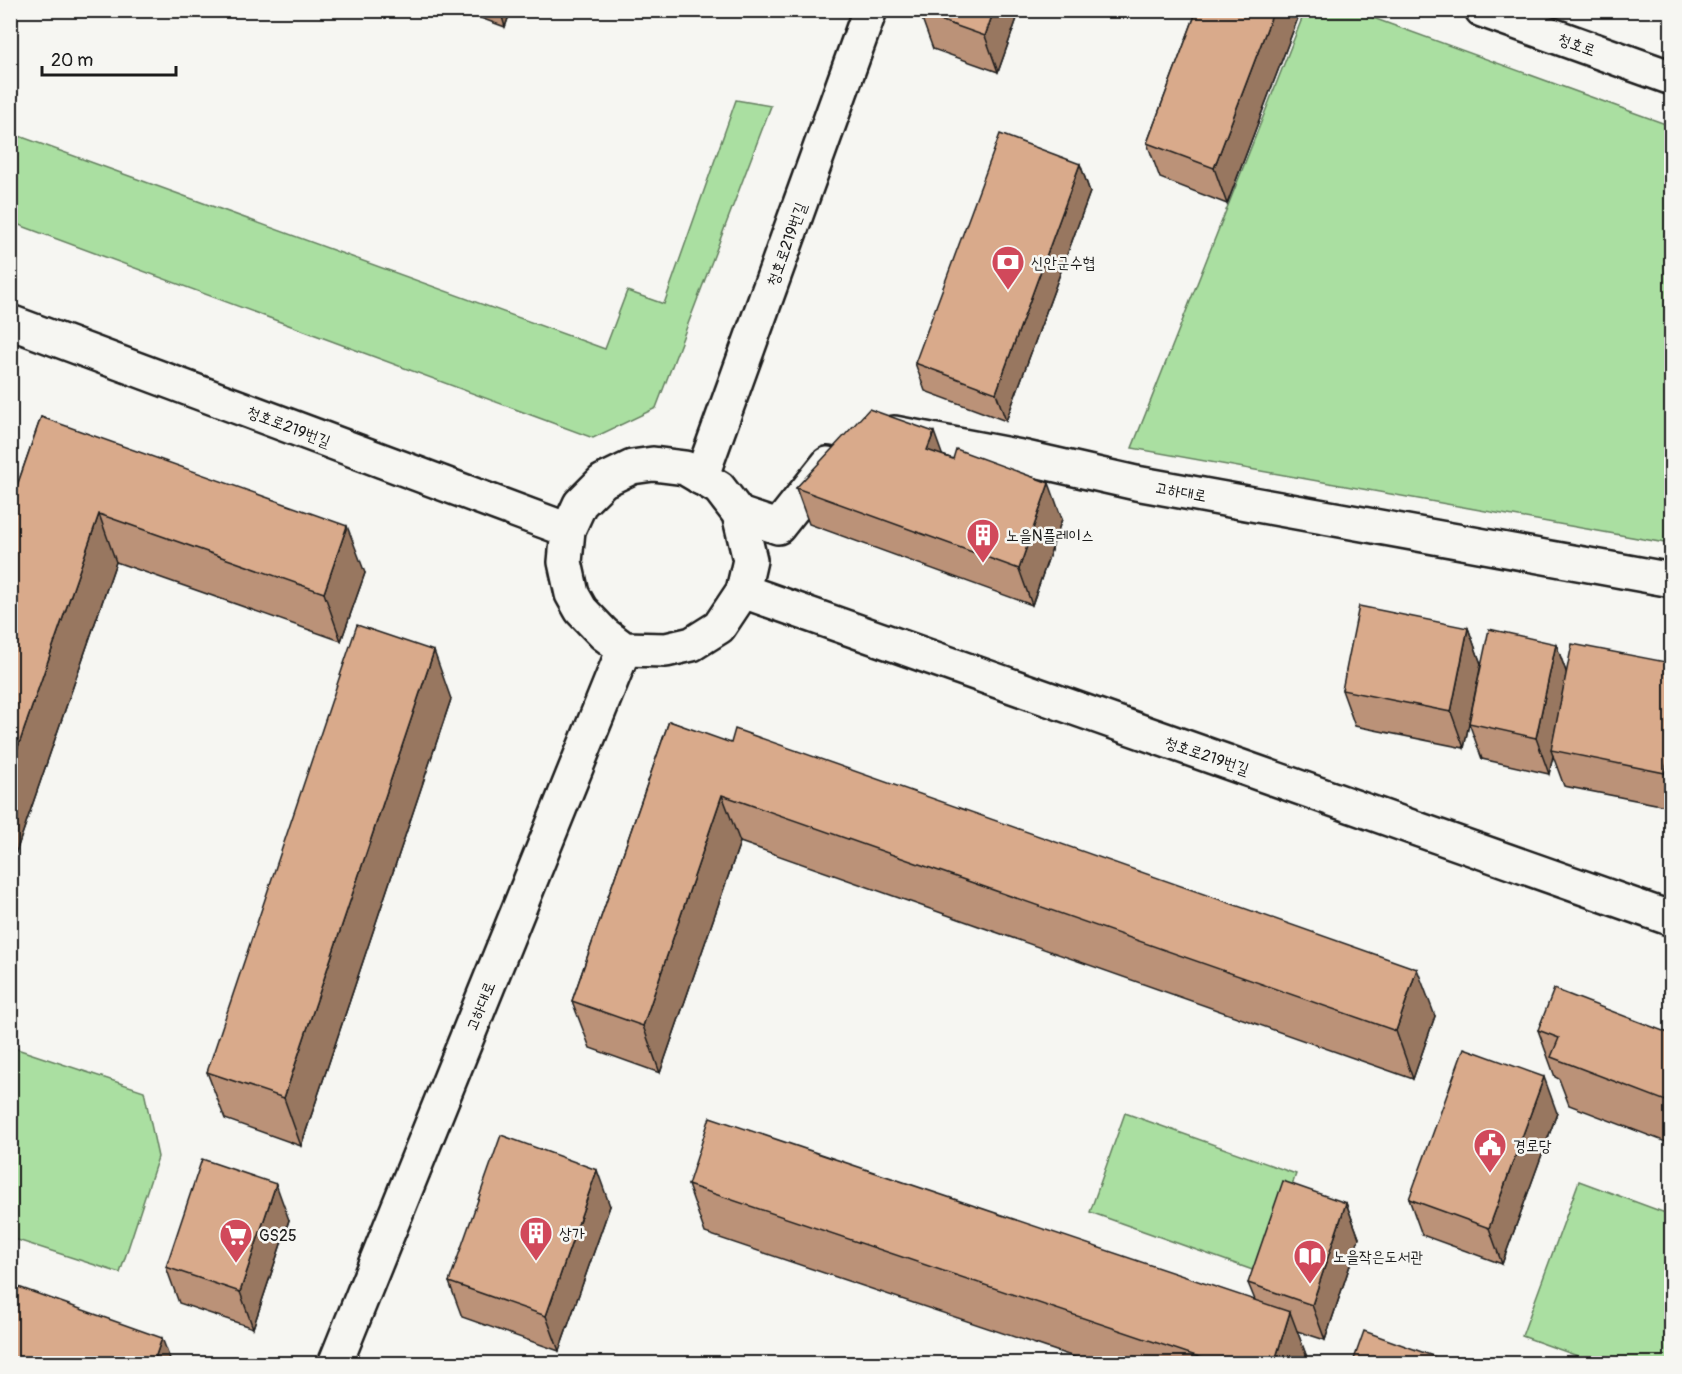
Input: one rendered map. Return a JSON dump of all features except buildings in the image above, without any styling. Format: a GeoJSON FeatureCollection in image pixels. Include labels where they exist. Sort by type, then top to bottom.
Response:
{"type":"FeatureCollection","features":[{"type":"Feature","properties":{"kind":"street","name":"청호로219번길"},"geometry":{"type":"LineString","coordinates":[[701,478],[870,10]]}},
{"type":"Feature","properties":{"kind":"street","name":"청호로"},"geometry":{"type":"LineString","coordinates":[[1482,10],[1671,78]]}},
{"type":"Feature","properties":{"kind":"street","name":"청호로219번길"},"geometry":{"type":"LineString","coordinates":[[10,322],[568,530]]}},
{"type":"Feature","properties":{"kind":"street","name":"고하대로"},"geometry":{"type":"LineString","coordinates":[[739,514],[778,527],[857,436],[1008,454],[1136,483],[1671,579]]}},
{"type":"Feature","properties":{"kind":"street"},"geometry":{"type":"LineString","coordinates":[[653,464],[685,468],[719,488],[739,514],[750,560],[743,591],[719,627],[692,644],[666,650],[624,649],[604,634],[581,610],[572,594],[565,562],[568,530],[580,504],[603,482],[632,467],[653,464]]}},
{"type":"Feature","properties":{"kind":"street","name":"청호로219번길"},"geometry":{"type":"LineString","coordinates":[[743,591],[1671,919]]}},
{"type":"Feature","properties":{"kind":"street","name":"고하대로"},"geometry":{"type":"LineString","coordinates":[[335,1364],[624,649]]}},
{"type":"Feature","properties":{"kind":"green space"},"geometry":{"type":"Polygon","coordinates":[[[1305,11],[1354,11],[1671,126],[1671,544],[1132,448],[1305,11]]]}},
{"type":"Feature","properties":{"kind":"green space"},"geometry":{"type":"Polygon","coordinates":[[[736,100],[771,106],[656,408],[593,438],[11,222],[11,133],[605,349],[627,291],[664,304],[736,100]]]}},
{"type":"Feature","properties":{"kind":"green space"},"geometry":{"type":"Polygon","coordinates":[[[11,1047],[144,1091],[158,1157],[120,1273],[11,1238],[11,1047]]]}},
{"type":"Feature","properties":{"kind":"green space"},"geometry":{"type":"Polygon","coordinates":[[[1125,1113],[1296,1174],[1261,1273],[1090,1212],[1125,1113]]]}},
{"type":"Feature","properties":{"kind":"green space"},"geometry":{"type":"Polygon","coordinates":[[[1579,1181],[1671,1215],[1671,1363],[1597,1363],[1522,1336],[1579,1181]]]}},
{"type":"Feature","properties":{"kind":"place","name":"신안군수협"},"geometry":{"type":"Point","coordinates":[1008,291]}},
{"type":"Feature","properties":{"kind":"place","name":"노을N플레이스"},"geometry":{"type":"Point","coordinates":[983,564]}},
{"type":"Feature","properties":{"kind":"place","name":"경로당"},"geometry":{"type":"Point","coordinates":[1490,1174]}},
{"type":"Feature","properties":{"kind":"place","name":"상가"},"geometry":{"type":"Point","coordinates":[536,1262]}},
{"type":"Feature","properties":{"kind":"place","name":"GS25"},"geometry":{"type":"Point","coordinates":[236,1264]}},
{"type":"Feature","properties":{"kind":"place","name":"노을작은도서관"},"geometry":{"type":"Point","coordinates":[1310,1285]}}]}
